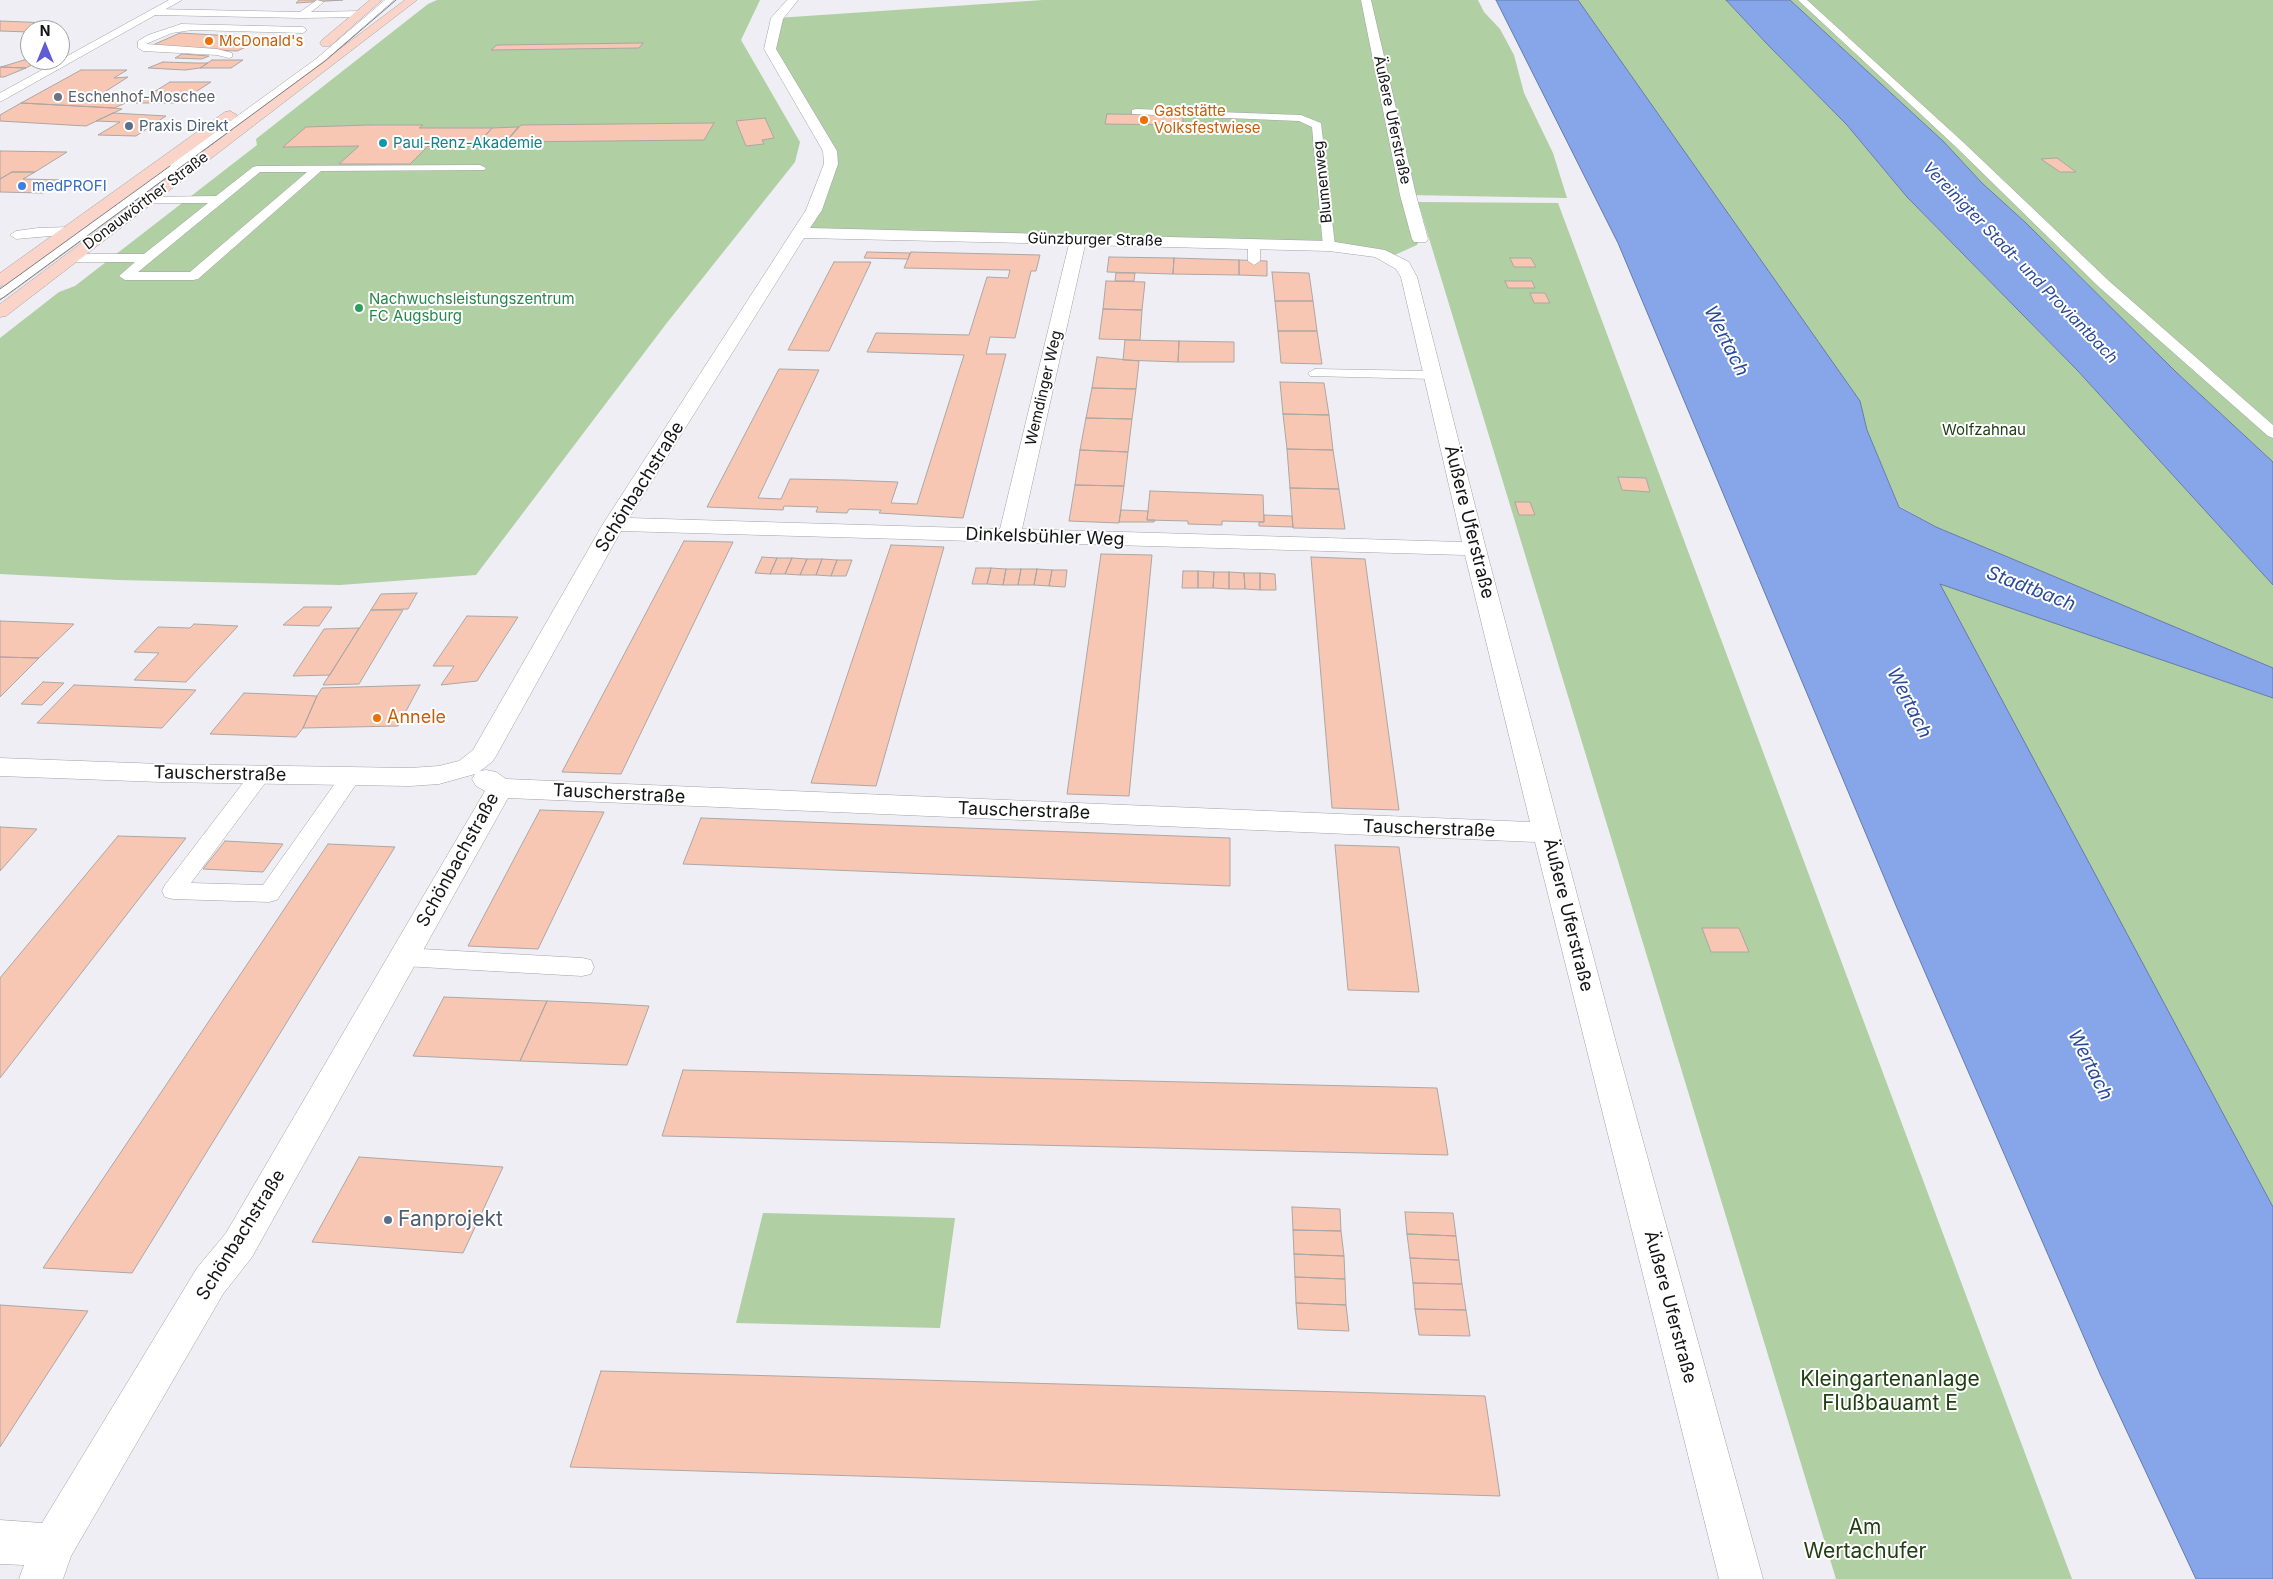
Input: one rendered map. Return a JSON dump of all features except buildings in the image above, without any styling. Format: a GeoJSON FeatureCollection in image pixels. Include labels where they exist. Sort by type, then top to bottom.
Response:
{"type":"FeatureCollection","features":[{"type":"Feature","properties":{"kind":"main road","name":"Donauwörther Straße"},"geometry":{"type":"LineString","coordinates":[[0,281],[308,57],[377,0]]}},
{"type":"Feature","properties":{"kind":"main road","name":"Donauwörther Straße"},"geometry":{"type":"LineString","coordinates":[[0,312],[412,0]]}},
{"type":"Feature","properties":{"kind":"street"},"geometry":{"type":"LineString","coordinates":[[0,98],[177,0]]}},
{"type":"Feature","properties":{"kind":"street","name":"Schönbachstraße"},"geometry":{"type":"LineString","coordinates":[[47,1562],[210,1281],[239,1245],[500,788],[468,767],[483,756],[491,745],[614,524],[814,210],[831,164],[830,151],[770,49],[777,18],[793,0]]}},
{"type":"Feature","properties":{"kind":"street","name":"Äußere Uferstraße"},"geometry":{"type":"LineString","coordinates":[[1366,0],[1408,196],[1420,239]]}},
{"type":"Feature","properties":{"kind":"street","name":"Günzburger Straße"},"geometry":{"type":"LineString","coordinates":[[800,233],[1078,240],[1254,253],[1329,246],[1370,251],[1388,258]]}},
{"type":"Feature","properties":{"kind":"street","name":"Wemdinger Weg"},"geometry":{"type":"LineString","coordinates":[[1009,536],[1078,240]]}},
{"type":"Feature","properties":{"kind":"street","name":"Äußere Uferstraße"},"geometry":{"type":"LineString","coordinates":[[1388,258],[1403,266],[1409,277],[1475,549],[1599,1039],[1741,1579]]}},
{"type":"Feature","properties":{"kind":"street","name":"Dinkelsbühler Weg"},"geometry":{"type":"LineString","coordinates":[[614,524],[1475,549]]}},
{"type":"Feature","properties":{"kind":"street","name":"Tauscherstraße"},"geometry":{"type":"LineString","coordinates":[[0,767],[350,777],[439,775],[468,767]]}},
{"type":"Feature","properties":{"kind":"street","name":"Tauscherstraße"},"geometry":{"type":"LineString","coordinates":[[500,788],[1548,833]]}},
{"type":"Feature","properties":{"kind":"street"},"geometry":{"type":"LineString","coordinates":[[0,1542],[47,1562]]}},
{"type":"Feature","properties":{"kind":"lane"},"geometry":{"type":"LineString","coordinates":[[0,294],[319,60],[390,0]]}},
{"type":"Feature","properties":{"kind":"lane"},"geometry":{"type":"LineString","coordinates":[[1802,0],[1959,144],[2104,284],[2273,433]]}},
{"type":"Feature","properties":{"kind":"lane"},"geometry":{"type":"LineString","coordinates":[[302,15],[320,2]]}},
{"type":"Feature","properties":{"kind":"lane"},"geometry":{"type":"LineString","coordinates":[[155,12],[302,15],[361,14]]}},
{"type":"Feature","properties":{"kind":"lane"},"geometry":{"type":"LineString","coordinates":[[249,30],[253,14]]}},
{"type":"Feature","properties":{"kind":"lane"},"geometry":{"type":"LineString","coordinates":[[167,26],[249,30],[303,30]]}},
{"type":"Feature","properties":{"kind":"lane"},"geometry":{"type":"LineString","coordinates":[[193,27],[170,31],[141,43],[143,48],[217,52],[229,55]]}},
{"type":"Feature","properties":{"kind":"lane","name":"Blumenweg"},"geometry":{"type":"LineString","coordinates":[[1136,112],[1301,118],[1317,125],[1329,246]]}},
{"type":"Feature","properties":{"kind":"lane"},"geometry":{"type":"LineString","coordinates":[[318,168],[193,276],[125,276],[257,169],[318,168],[480,168]]}},
{"type":"Feature","properties":{"kind":"lane"},"geometry":{"type":"LineString","coordinates":[[149,199],[218,200]]}},
{"type":"Feature","properties":{"kind":"lane"},"geometry":{"type":"LineString","coordinates":[[16,235],[69,231]]}},
{"type":"Feature","properties":{"kind":"lane"},"geometry":{"type":"LineString","coordinates":[[71,258],[147,258]]}},
{"type":"Feature","properties":{"kind":"lane"},"geometry":{"type":"LineString","coordinates":[[1315,373],[1432,375]]}},
{"type":"Feature","properties":{"kind":"lane"},"geometry":{"type":"LineString","coordinates":[[260,775],[173,891],[269,894],[350,777]]}},
{"type":"Feature","properties":{"kind":"lane"},"geometry":{"type":"LineString","coordinates":[[403,958],[582,967]]}},
{"type":"Feature","properties":{"kind":"green space","name":"Nachwuchsleistungszentrum FC Augsburg"},"geometry":{"type":"Polygon","coordinates":[[[437,0],[760,0],[741,40],[800,142],[795,162],[666,324],[476,575],[340,585],[118,580],[0,574],[0,338],[59,292],[75,286],[257,145],[256,139],[428,4],[437,0]]]}},
{"type":"Feature","properties":{"kind":"green space"},"geometry":{"type":"Polygon","coordinates":[[[1043,0],[1478,0],[1484,12],[1500,29],[1514,55],[1524,93],[1553,153],[1567,198],[1408,195],[1420,239],[1417,245],[1388,258],[1360,250],[800,233],[831,164],[770,49],[777,18],[1043,0]]]}},
{"type":"Feature","properties":{"kind":"green space","name":"Wolfzahnau"},"geometry":{"type":"Polygon","coordinates":[[[1578,0],[1726,0],[1847,125],[1907,197],[2077,370],[2273,585],[2273,668],[1936,527],[1899,506],[1867,430],[1860,401],[1578,0]]]}},
{"type":"Feature","properties":{"kind":"green space"},"geometry":{"type":"Polygon","coordinates":[[[1790,0],[2273,0],[2273,462],[2176,372],[2026,223],[1982,183],[1944,142],[1790,0]]]}},
{"type":"Feature","properties":{"kind":"green space","name":"Kleingartenanlage Flußbauamt E"},"geometry":{"type":"Polygon","coordinates":[[[1418,202],[1558,203],[2072,1579],[1836,1579],[1418,202]]]}},
{"type":"Feature","properties":{"kind":"green space"},"geometry":{"type":"Polygon","coordinates":[[[1939,583],[2273,698],[2273,1207],[1939,583]]]}},
{"type":"Feature","properties":{"kind":"green space"},"geometry":{"type":"Polygon","coordinates":[[[763,1213],[955,1218],[940,1328],[736,1323],[763,1213]]]}},
{"type":"Feature","properties":{"kind":"water"},"geometry":{"type":"Polygon","coordinates":[[[1496,0],[1578,0],[1860,401],[1867,430],[1899,507],[1936,527],[2273,668],[2273,698],[1940,584],[2273,1207],[2273,1579],[2196,1579],[2100,1374],[1897,908],[1618,243],[1496,0]]]}},
{"type":"Feature","properties":{"kind":"water","name":"Vereinigter Stadt- und Proviantbach"},"geometry":{"type":"Polygon","coordinates":[[[1726,0],[1790,0],[1944,142],[1982,183],[2026,223],[2176,372],[2273,462],[2273,585],[2077,370],[1907,197],[1847,125],[1726,0]]]}},
{"type":"Feature","properties":{"kind":"tram line"},"geometry":{"type":"LineString","coordinates":[[0,300],[325,61],[396,0]]}},
{"type":"Feature","properties":{"kind":"tram line"},"geometry":{"type":"LineString","coordinates":[[0,289],[170,166]]}},
{"type":"Feature","properties":{"kind":"place","name":"McDonald's"},"geometry":{"type":"Point","coordinates":[209,41]}},
{"type":"Feature","properties":{"kind":"place","name":"Eschenhof-Moschee"},"geometry":{"type":"Point","coordinates":[58,97]}},
{"type":"Feature","properties":{"kind":"place","name":"Gaststätte Volksfestwiese"},"geometry":{"type":"Point","coordinates":[1144,120]}},
{"type":"Feature","properties":{"kind":"place","name":"Praxis Direkt"},"geometry":{"type":"Point","coordinates":[129,126]}},
{"type":"Feature","properties":{"kind":"place","name":"Paul-Renz-Akademie"},"geometry":{"type":"Point","coordinates":[383,143]}},
{"type":"Feature","properties":{"kind":"place","name":"medPROFI"},"geometry":{"type":"Point","coordinates":[22,186]}},
{"type":"Feature","properties":{"kind":"place","name":"Nachwuchsleistungszentrum FC Augsburg"},"geometry":{"type":"Point","coordinates":[359,308]}},
{"type":"Feature","properties":{"kind":"place","name":"Annele"},"geometry":{"type":"Point","coordinates":[377,718]}},
{"type":"Feature","properties":{"kind":"place","name":"Fanprojekt"},"geometry":{"type":"Point","coordinates":[388,1220]}},
{"type":"Feature","properties":{"kind":"water label","name":"Wertach"},"geometry":{"type":"Point","coordinates":[1726,341]}},
{"type":"Feature","properties":{"kind":"water label","name":"Stadtbach"},"geometry":{"type":"Point","coordinates":[2031,589]}},
{"type":"Feature","properties":{"kind":"water label","name":"Wertach"},"geometry":{"type":"Point","coordinates":[1909,703]}},
{"type":"Feature","properties":{"kind":"water label","name":"Wertach"},"geometry":{"type":"Point","coordinates":[2090,1065]}},
{"type":"Feature","properties":{"kind":"park label","name":"Am Wertachufer"},"geometry":{"type":"Point","coordinates":[1865,1540]}}]}
